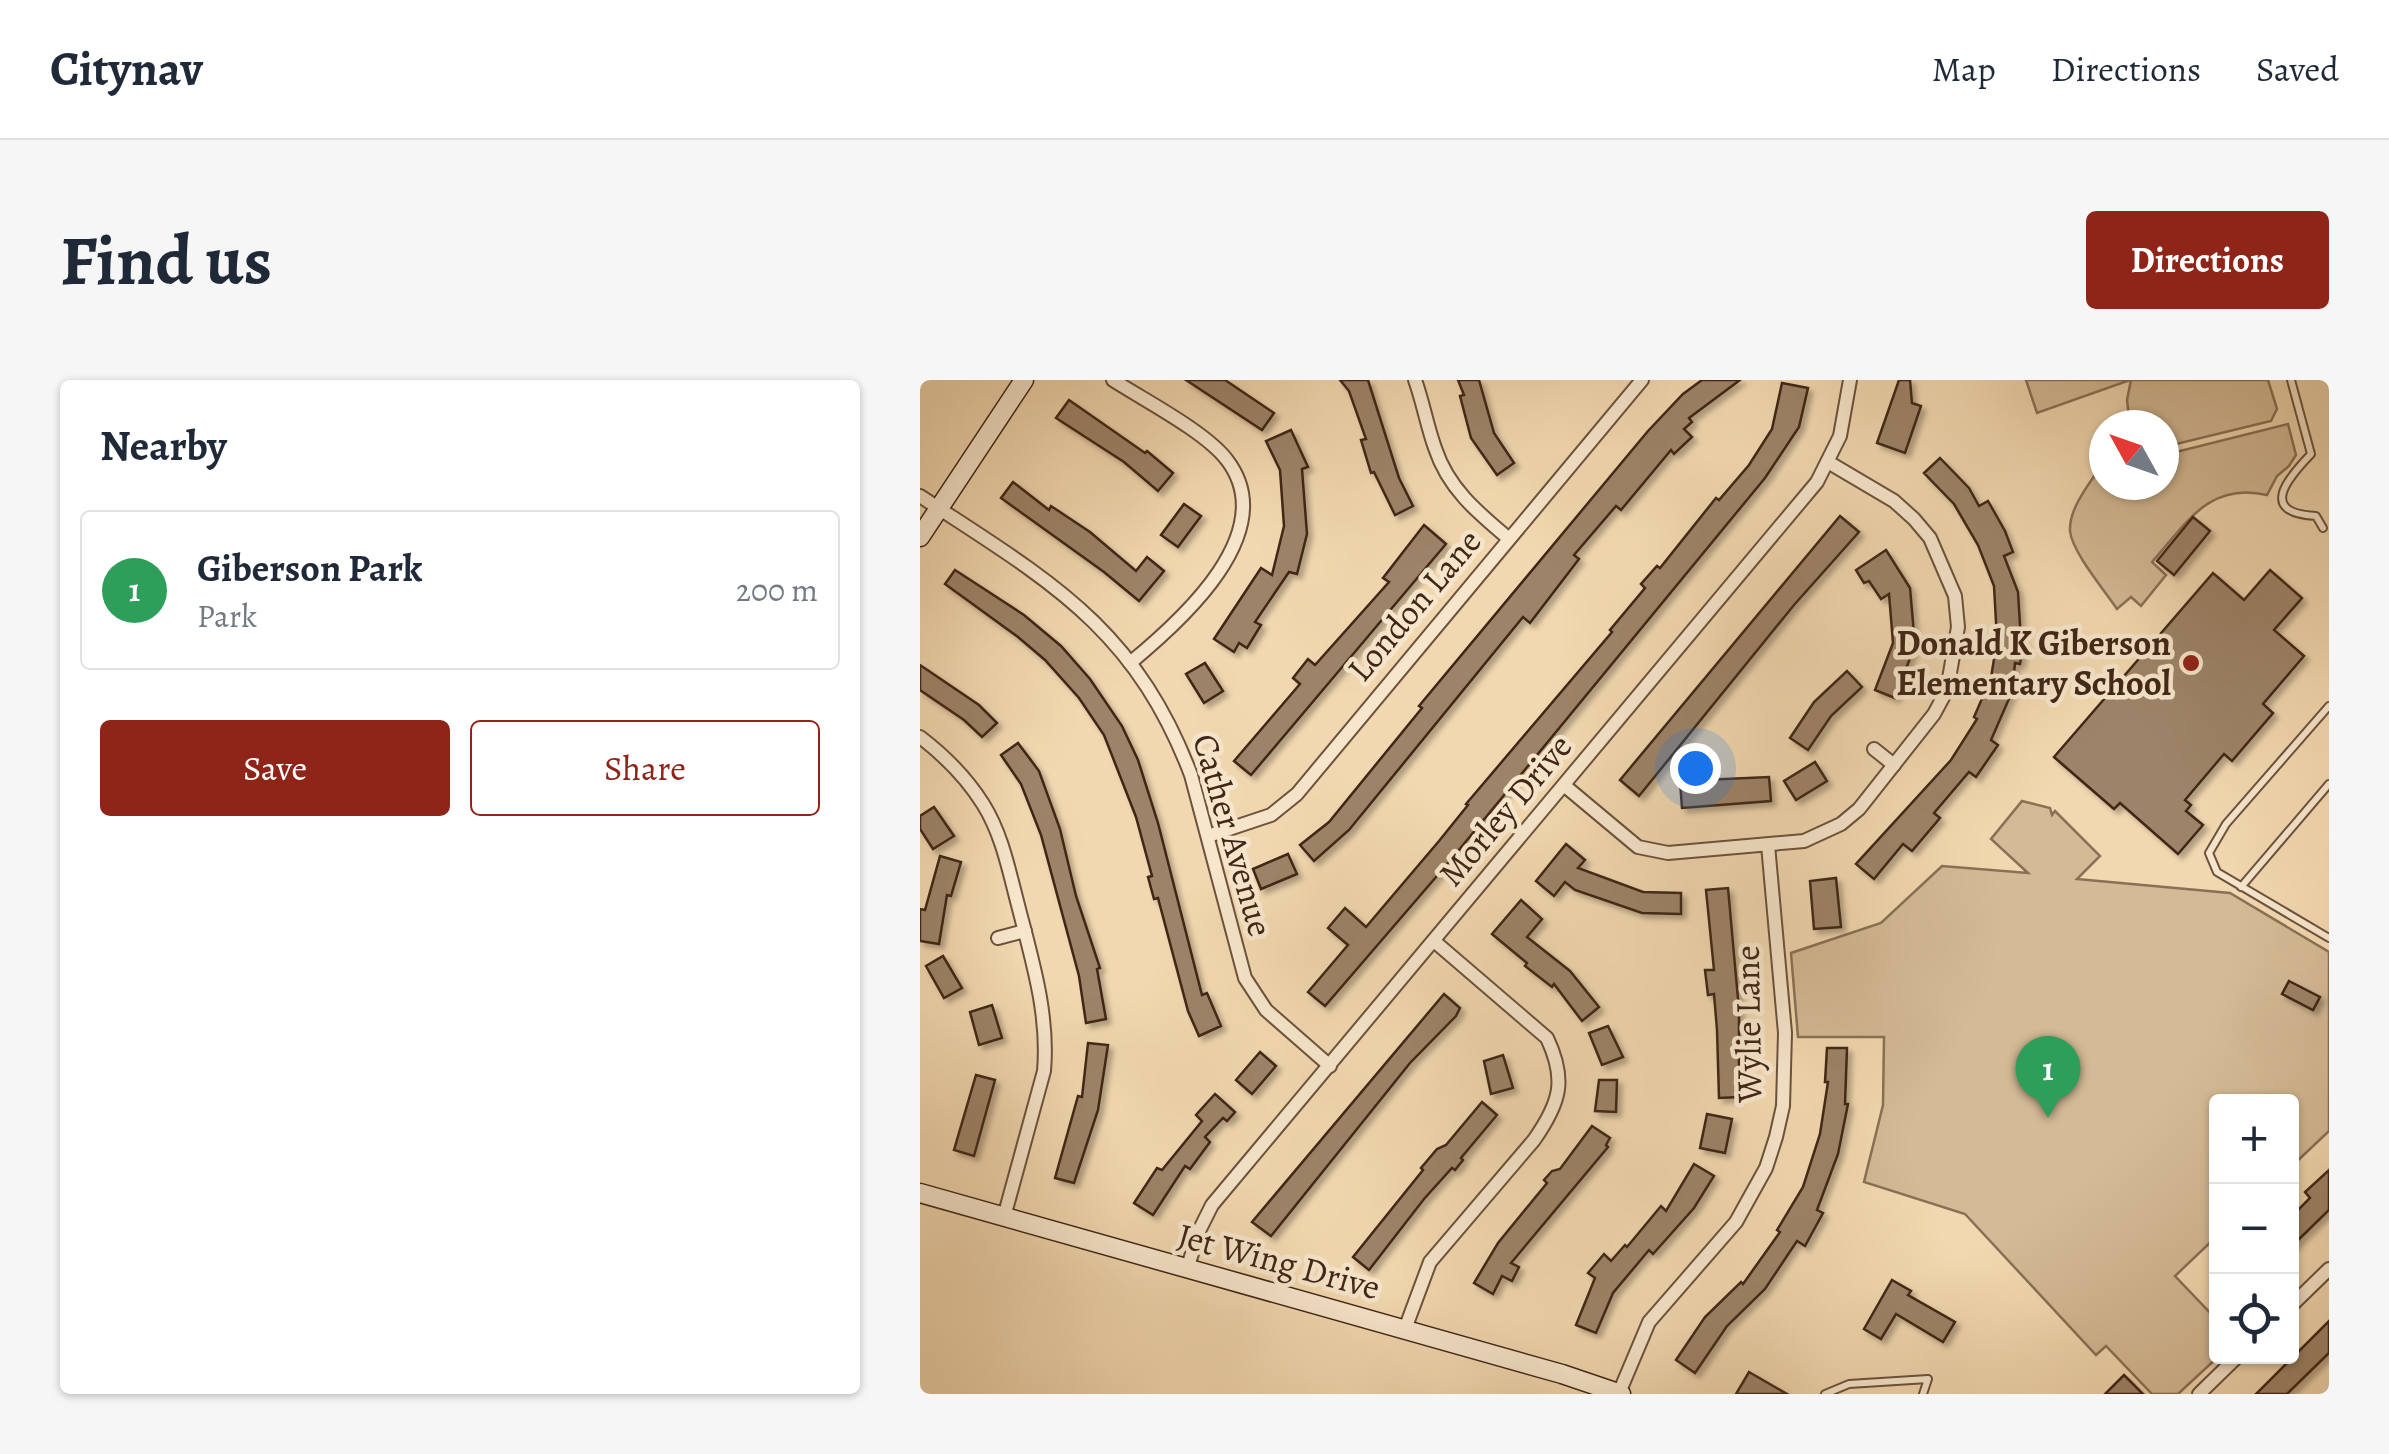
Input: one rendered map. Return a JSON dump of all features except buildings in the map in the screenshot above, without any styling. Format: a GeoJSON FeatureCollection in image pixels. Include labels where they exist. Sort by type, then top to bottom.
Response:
{"type":"FeatureCollection","features":[{"type":"Feature","properties":{"kind":"main road"},"geometry":{"type":"LineString","coordinates":[[920,537],[1024,380]]}},
{"type":"Feature","properties":{"kind":"main road","name":"Jet Wing Drive"},"geometry":{"type":"LineString","coordinates":[[920,1193],[1405,1329],[1620,1394]]}},
{"type":"Feature","properties":{"kind":"street"},"geometry":{"type":"LineString","coordinates":[[1113,380],[1213,445],[1228,460],[1238,478],[1243,513],[1232,548],[1204,591],[1170,630],[1130,662]]}},
{"type":"Feature","properties":{"kind":"street"},"geometry":{"type":"LineString","coordinates":[[1415,380],[1434,448],[1445,471],[1473,508],[1508,538]]}},
{"type":"Feature","properties":{"kind":"street","name":"London Lane"},"geometry":{"type":"LineString","coordinates":[[1208,836],[1284,807],[1642,380]]}},
{"type":"Feature","properties":{"kind":"street","name":"Morley Drive"},"geometry":{"type":"LineString","coordinates":[[1187,1270],[1212,1205],[1804,498],[1840,436],[1850,380]]}},
{"type":"Feature","properties":{"kind":"street"},"geometry":{"type":"LineString","coordinates":[[1564,786],[1626,839],[1668,853],[1804,840],[1842,824],[1859,808],[1934,714],[1947,690],[1958,627],[1955,596],[1930,538],[1894,500],[1828,462]]}},
{"type":"Feature","properties":{"kind":"street","name":"Cather Avenue"},"geometry":{"type":"LineString","coordinates":[[920,496],[1083,608],[1148,687],[1180,746],[1245,978],[1266,1010],[1330,1066]]}},
{"type":"Feature","properties":{"kind":"street"},"geometry":{"type":"LineString","coordinates":[[920,737],[963,776],[984,805],[996,832],[1040,992],[1046,1050],[1030,1126],[1004,1217]]}},
{"type":"Feature","properties":{"kind":"street"},"geometry":{"type":"LineString","coordinates":[[1874,749],[1894,764]]}},
{"type":"Feature","properties":{"kind":"street","name":"Wylie Lane"},"geometry":{"type":"LineString","coordinates":[[1620,1394],[1649,1322],[1736,1222],[1766,1168],[1776,1137],[1783,1106],[1785,1032],[1768,845]]}},
{"type":"Feature","properties":{"kind":"street"},"geometry":{"type":"LineString","coordinates":[[998,938],[1024,932]]}},
{"type":"Feature","properties":{"kind":"street"},"geometry":{"type":"LineString","coordinates":[[1405,1329],[1430,1262],[1534,1140],[1556,1100],[1560,1082],[1557,1059],[1547,1038],[1434,941]]}},
{"type":"Feature","properties":{"kind":"street"},"geometry":{"type":"LineString","coordinates":[[2299,1299],[2329,1270]]}},
{"type":"Feature","properties":{"kind":"street"},"geometry":{"type":"LineString","coordinates":[[2199,1394],[2230,1364]]}},
{"type":"Feature","properties":{"kind":"lane"},"geometry":{"type":"LineString","coordinates":[[2291,380],[2311,454],[2283,484],[2282,498],[2288,509],[2302,516],[2316,516],[2323,528]]}},
{"type":"Feature","properties":{"kind":"lane"},"geometry":{"type":"LineString","coordinates":[[2329,706],[2212,844],[2211,862],[2218,872],[2241,887],[2329,938]]}},
{"type":"Feature","properties":{"kind":"lane"},"geometry":{"type":"LineString","coordinates":[[2241,887],[2329,784]]}},
{"type":"Feature","properties":{"kind":"lane"},"geometry":{"type":"LineString","coordinates":[[1824,1394],[1849,1384],[1928,1378],[1923,1394]]}},
{"type":"Feature","properties":{"kind":"shaded area"},"geometry":{"type":"Polygon","coordinates":[[[2026,380],[2130,380],[2037,413],[2026,380]]]}},
{"type":"Feature","properties":{"kind":"shaded area"},"geometry":{"type":"Polygon","coordinates":[[[2131,380],[2268,380],[2277,409],[2271,421],[2179,443],[2179,410],[2128,410],[2131,380]]]}},
{"type":"Feature","properties":{"kind":"shaded area"},"geometry":{"type":"Polygon","coordinates":[[[2288,424],[2296,455],[2277,476],[2267,495],[2229,494],[2200,509],[2152,562],[2166,575],[2141,606],[2131,597],[2117,609],[2072,540],[2070,523],[2075,507],[2089,483],[2089,500],[2179,500],[2179,451],[2288,424]]]}},
{"type":"Feature","properties":{"kind":"shaded area"},"geometry":{"type":"Polygon","coordinates":[[[2022,801],[2050,808],[2052,815],[2055,811],[2100,856],[2077,879],[2230,893],[2329,952],[2329,1131],[2299,1159],[2299,1094],[2209,1094],[2209,1244],[2175,1276],[2209,1312],[2210,1364],[2178,1394],[2152,1394],[2106,1346],[2096,1355],[1965,1214],[1864,1182],[1883,1105],[1884,1037],[1798,1037],[1791,953],[1881,923],[1942,866],[2028,873],[1991,839],[2022,801]]]}},
{"type":"Feature","properties":{"kind":"place","name":"Donald K Giberson Elementary School"},"geometry":{"type":"Point","coordinates":[2191,663]}},
{"type":"Feature","properties":{"kind":"place","name":"Giberson Park"},"geometry":{"type":"Point","coordinates":[2048,1118]}}]}
